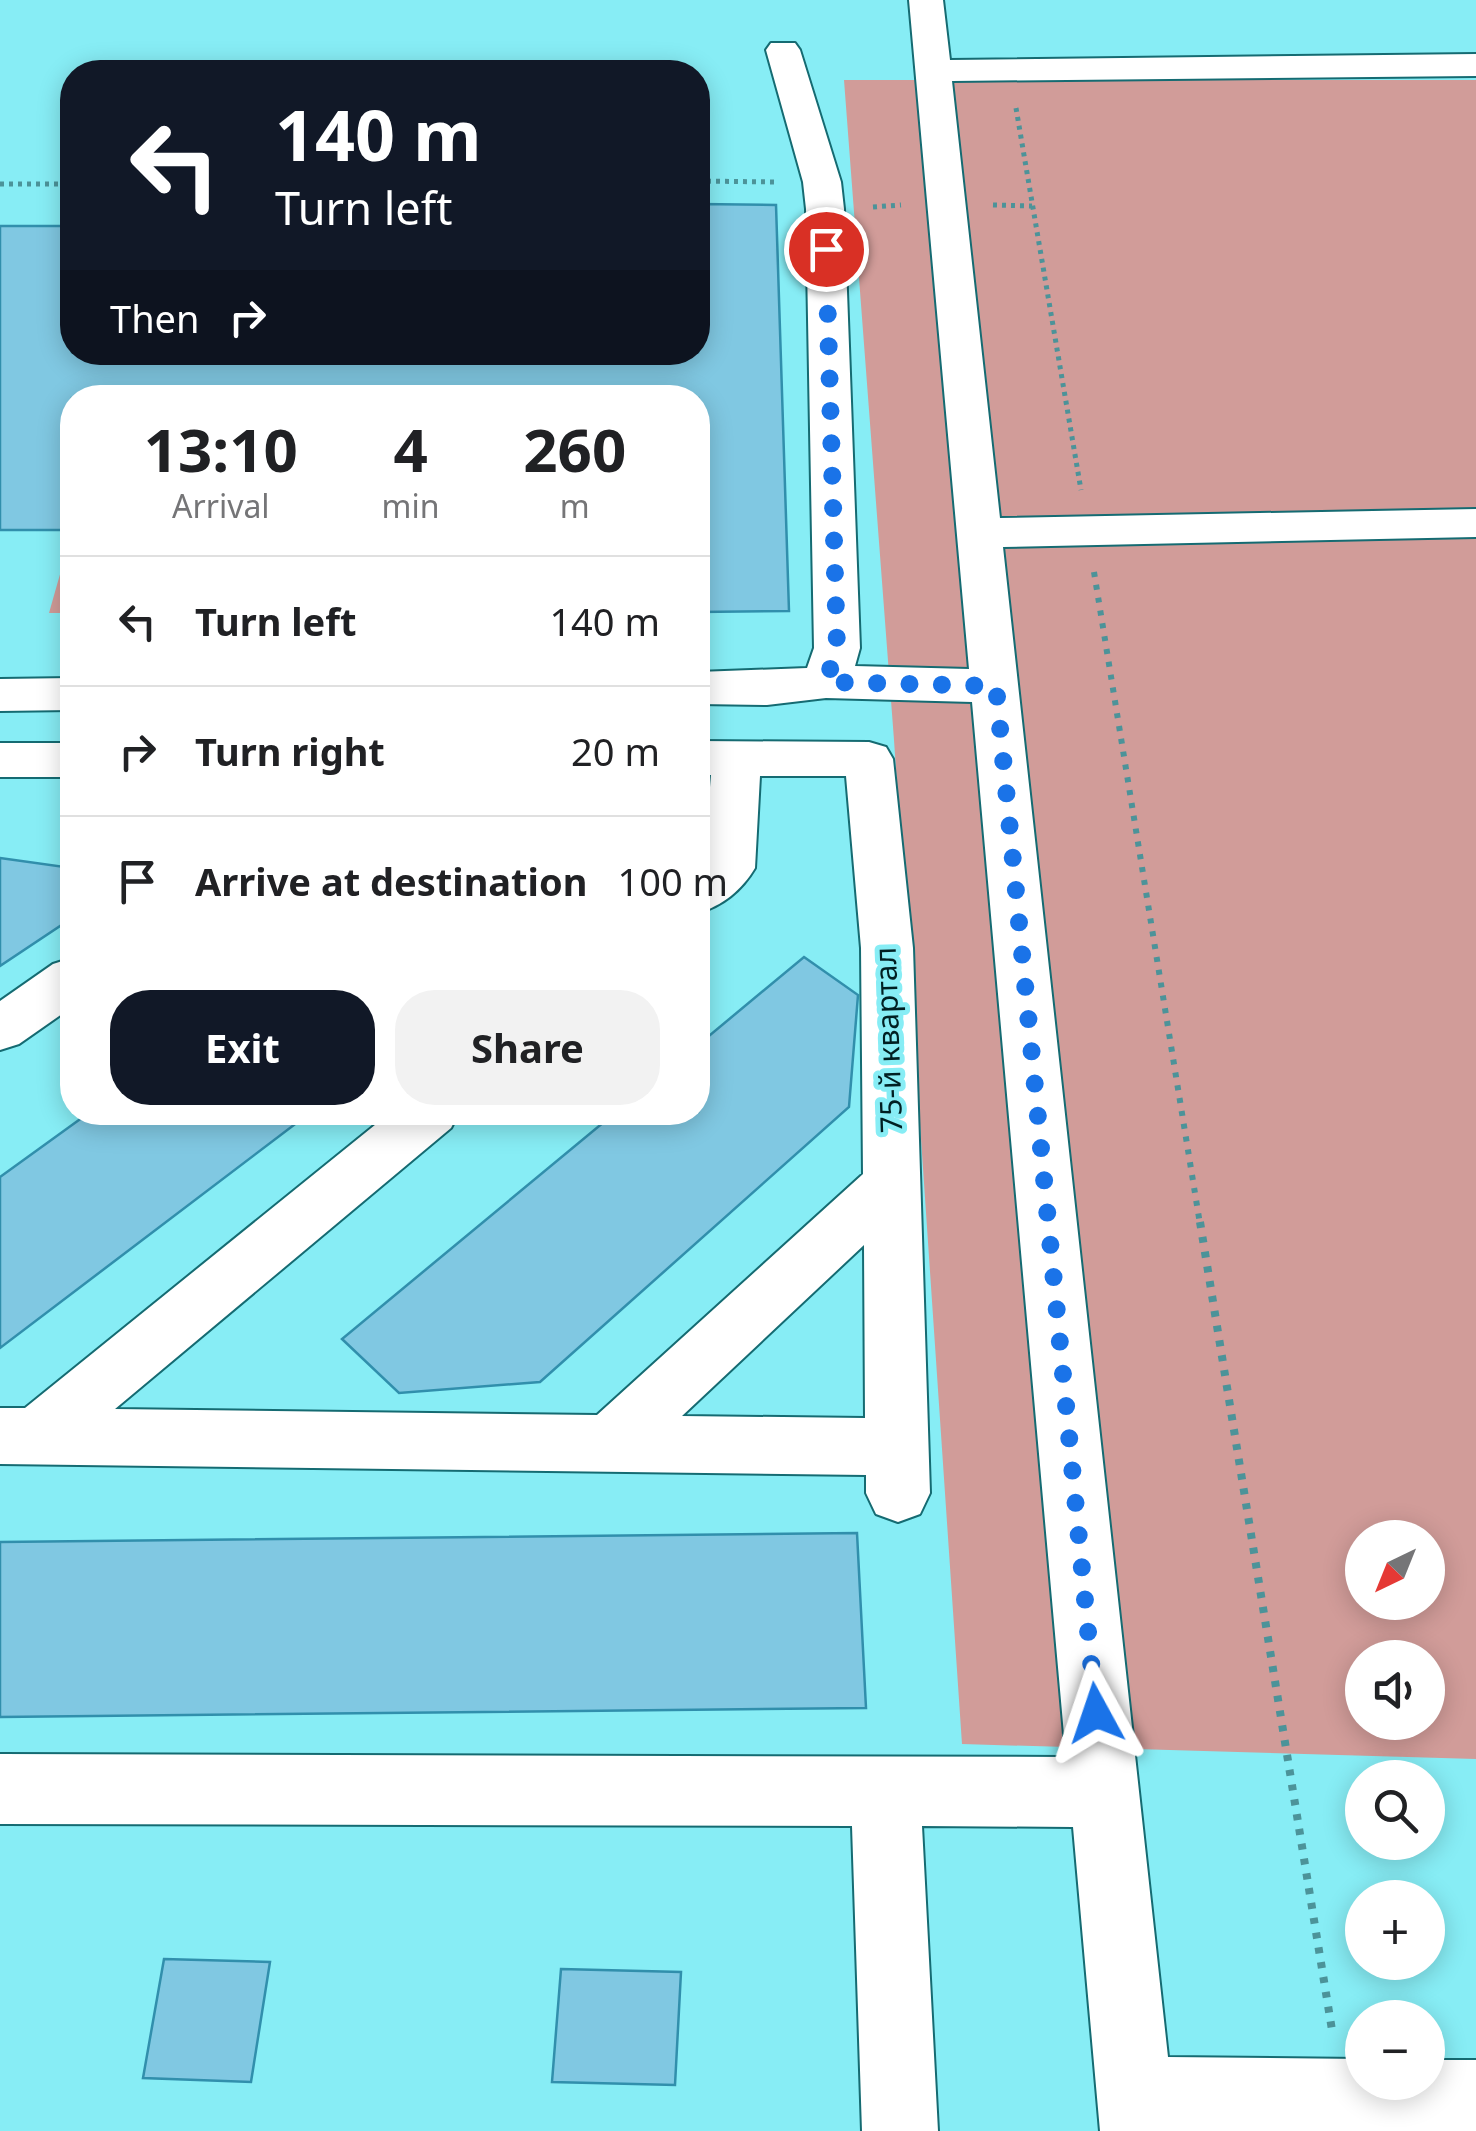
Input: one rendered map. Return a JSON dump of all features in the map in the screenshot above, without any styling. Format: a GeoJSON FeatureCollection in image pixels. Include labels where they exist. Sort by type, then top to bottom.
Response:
{"type":"FeatureCollection","features":[{"type":"Feature","properties":{"kind":"street"},"geometry":{"type":"LineString","coordinates":[[926,0],[1136,2113],[1342,2096],[1476,2098]]}},
{"type":"Feature","properties":{"kind":"street"},"geometry":{"type":"LineString","coordinates":[[783,50],[822,182],[837,648],[826,682]]}},
{"type":"Feature","properties":{"kind":"street"},"geometry":{"type":"LineString","coordinates":[[931,71],[1476,65]]}},
{"type":"Feature","properties":{"kind":"street"},"geometry":{"type":"LineString","coordinates":[[981,533],[1476,524]]}},
{"type":"Feature","properties":{"kind":"street"},"geometry":{"type":"LineString","coordinates":[[710,688],[766,690],[826,682],[996,686]]}},
{"type":"Feature","properties":{"kind":"street"},"geometry":{"type":"LineString","coordinates":[[0,695],[60,694]]}},
{"type":"Feature","properties":{"kind":"street"},"geometry":{"type":"LineString","coordinates":[[710,884],[728,868],[717,757]]}},
{"type":"Feature","properties":{"kind":"street","name":"75-й квартал"},"geometry":{"type":"LineString","coordinates":[[612,1441],[896,1470],[888,948],[869,759],[717,757]]}},
{"type":"Feature","properties":{"kind":"street"},"geometry":{"type":"LineString","coordinates":[[0,760],[60,760]]}},
{"type":"Feature","properties":{"kind":"street"},"geometry":{"type":"LineString","coordinates":[[0,1029],[60,987]]}},
{"type":"Feature","properties":{"kind":"street"},"geometry":{"type":"LineString","coordinates":[[18,1436],[414,1125]]}},
{"type":"Feature","properties":{"kind":"street"},"geometry":{"type":"LineString","coordinates":[[18,1436],[612,1441],[893,1182]]}},
{"type":"Feature","properties":{"kind":"street"},"geometry":{"type":"LineString","coordinates":[[0,1789],[1104,1792]]}},
{"type":"Feature","properties":{"kind":"street"},"geometry":{"type":"LineString","coordinates":[[886,1792],[900,2131]]}},
{"type":"Feature","properties":{"kind":"path"},"geometry":{"type":"LineString","coordinates":[[1010,71],[1342,2096]]}},
{"type":"Feature","properties":{"kind":"path"},"geometry":{"type":"LineString","coordinates":[[710,181],[822,182]]}},
{"type":"Feature","properties":{"kind":"path"},"geometry":{"type":"LineString","coordinates":[[0,184],[60,184]]}},
{"type":"Feature","properties":{"kind":"shaded area"},"geometry":{"type":"Polygon","coordinates":[[[844,80],[1476,80],[1476,1759],[962,1744],[894,740],[844,80]]]}},
{"type":"Feature","properties":{"kind":"shaded area"},"geometry":{"type":"Polygon","coordinates":[[[60,574],[60,613],[49,613],[60,574]]]}},
{"type":"Feature","properties":{"kind":"building"},"geometry":{"type":"Polygon","coordinates":[[[710,204],[776,205],[789,611],[710,612],[710,385],[60,385],[60,530],[0,530],[0,226],[60,226],[60,365],[710,365],[710,204]]]}},
{"type":"Feature","properties":{"kind":"building"},"geometry":{"type":"Polygon","coordinates":[[[0,858],[60,866],[60,926],[0,966],[0,858]]]}},
{"type":"Feature","properties":{"kind":"building"},"geometry":{"type":"Polygon","coordinates":[[[804,957],[858,995],[849,1107],[540,1382],[399,1393],[342,1339],[600,1125],[710,1125],[710,1035],[804,957]]]}},
{"type":"Feature","properties":{"kind":"building"},"geometry":{"type":"Polygon","coordinates":[[[72,1125],[294,1125],[0,1348],[0,1177],[72,1125]]]}},
{"type":"Feature","properties":{"kind":"building"},"geometry":{"type":"Polygon","coordinates":[[[857,1533],[866,1708],[0,1717],[0,1542],[857,1533]]]}},
{"type":"Feature","properties":{"kind":"building"},"geometry":{"type":"Polygon","coordinates":[[[164,1959],[270,1962],[251,2082],[143,2078],[164,1959]]]}},
{"type":"Feature","properties":{"kind":"building"},"geometry":{"type":"Polygon","coordinates":[[[561,1969],[681,1972],[675,2085],[552,2082],[561,1969]]]}},
{"type":"Feature","properties":{"kind":"route"},"geometry":{"type":"LineString","coordinates":[[826,249],[837,648],[826,682],[996,686],[1096,1713]]}}]}
